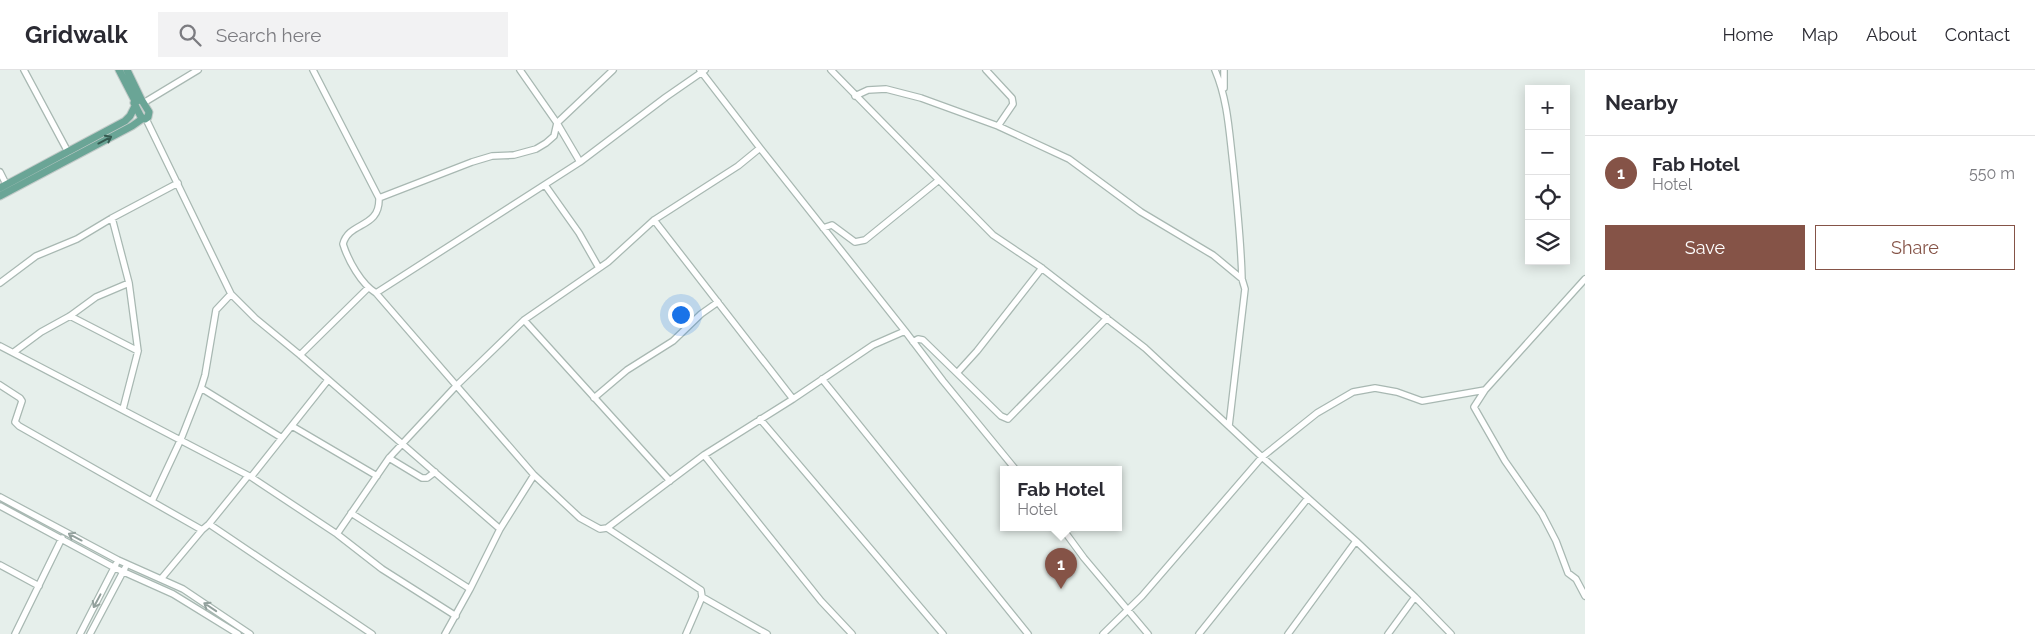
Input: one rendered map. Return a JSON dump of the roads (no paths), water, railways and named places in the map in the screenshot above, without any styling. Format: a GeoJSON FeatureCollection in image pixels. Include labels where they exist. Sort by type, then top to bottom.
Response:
{"type":"FeatureCollection","features":[{"type":"Feature","properties":{"kind":"main road"},"geometry":{"type":"LineString","coordinates":[[119,70],[139,102]]}},
{"type":"Feature","properties":{"kind":"main road"},"geometry":{"type":"LineString","coordinates":[[0,196],[144,119],[127,70]]}},
{"type":"Feature","properties":{"kind":"main road"},"geometry":{"type":"LineString","coordinates":[[3,186],[125,121],[139,102]]}},
{"type":"Feature","properties":{"kind":"street"},"geometry":{"type":"LineString","coordinates":[[24,70],[68,152]]}},
{"type":"Feature","properties":{"kind":"street"},"geometry":{"type":"LineString","coordinates":[[139,102],[198,70]]}},
{"type":"Feature","properties":{"kind":"street"},"geometry":{"type":"LineString","coordinates":[[313,70],[379,198],[379,209],[373,218],[347,234],[343,244],[346,254],[368,288],[376,293],[534,475],[580,518],[600,529],[607,528],[704,455],[793,399],[873,345],[905,331]]}},
{"type":"Feature","properties":{"kind":"street"},"geometry":{"type":"LineString","coordinates":[[520,70],[557,123],[580,162]]}},
{"type":"Feature","properties":{"kind":"street"},"geometry":{"type":"LineString","coordinates":[[379,198],[472,162],[492,156],[514,155],[546,144],[554,136],[557,123],[613,70]]}},
{"type":"Feature","properties":{"kind":"street"},"geometry":{"type":"LineString","coordinates":[[831,70],[993,235],[1042,268],[1145,348],[1356,541],[1451,634]]}},
{"type":"Feature","properties":{"kind":"street"},"geometry":{"type":"LineString","coordinates":[[986,70],[1012,98],[1013,104],[998,126]]}},
{"type":"Feature","properties":{"kind":"street"},"geometry":{"type":"LineString","coordinates":[[1215,70],[1224,92]]}},
{"type":"Feature","properties":{"kind":"street"},"geometry":{"type":"LineString","coordinates":[[1224,70],[1224,92],[1241,234],[1242,279],[1245,289],[1229,426]]}},
{"type":"Feature","properties":{"kind":"street"},"geometry":{"type":"LineString","coordinates":[[376,293],[580,162],[702,71],[760,148],[1013,466]]}},
{"type":"Feature","properties":{"kind":"street"},"geometry":{"type":"LineString","coordinates":[[855,96],[868,90],[886,90],[921,98],[998,126],[1069,159],[1141,212],[1213,255],[1242,279]]}},
{"type":"Feature","properties":{"kind":"street"},"geometry":{"type":"LineString","coordinates":[[144,119],[178,183],[231,294],[255,318],[500,529]]}},
{"type":"Feature","properties":{"kind":"street"},"geometry":{"type":"LineString","coordinates":[[336,534],[390,458],[404,445],[456,385],[524,320],[599,268],[654,220],[738,166],[760,148]]}},
{"type":"Feature","properties":{"kind":"street"},"geometry":{"type":"LineString","coordinates":[[0,172],[3,186]]}},
{"type":"Feature","properties":{"kind":"street"},"geometry":{"type":"LineString","coordinates":[[823,228],[832,225],[856,242],[865,240],[939,180]]}},
{"type":"Feature","properties":{"kind":"street"},"geometry":{"type":"LineString","coordinates":[[0,283],[36,256],[77,240],[112,218],[178,183]]}},
{"type":"Feature","properties":{"kind":"street"},"geometry":{"type":"LineString","coordinates":[[545,185],[579,233],[599,268]]}},
{"type":"Feature","properties":{"kind":"street"},"geometry":{"type":"LineString","coordinates":[[112,218],[129,283],[138,351],[123,409]]}},
{"type":"Feature","properties":{"kind":"street"},"geometry":{"type":"LineString","coordinates":[[654,220],[793,399]]}},
{"type":"Feature","properties":{"kind":"street"},"geometry":{"type":"LineString","coordinates":[[957,373],[977,351],[1042,268]]}},
{"type":"Feature","properties":{"kind":"street"},"geometry":{"type":"LineString","coordinates":[[1585,279],[1485,390],[1474,407],[1478,417],[1505,461],[1542,514],[1556,541],[1568,573],[1576,580],[1585,596]]}},
{"type":"Feature","properties":{"kind":"street"},"geometry":{"type":"LineString","coordinates":[[14,352],[41,332],[70,316],[96,297],[129,283]]}},
{"type":"Feature","properties":{"kind":"street"},"geometry":{"type":"LineString","coordinates":[[300,355],[368,288]]}},
{"type":"Feature","properties":{"kind":"street"},"geometry":{"type":"LineString","coordinates":[[152,501],[181,439],[205,375],[216,310],[231,294]]}},
{"type":"Feature","properties":{"kind":"street"},"geometry":{"type":"LineString","coordinates":[[594,398],[627,370],[673,341],[701,314],[718,302]]}},
{"type":"Feature","properties":{"kind":"street"},"geometry":{"type":"LineString","coordinates":[[70,316],[138,351]]}},
{"type":"Feature","properties":{"kind":"street"},"geometry":{"type":"LineString","coordinates":[[913,342],[918,339],[923,340],[1001,416],[1008,419],[1107,318]]}},
{"type":"Feature","properties":{"kind":"street"},"geometry":{"type":"LineString","coordinates":[[524,320],[670,481]]}},
{"type":"Feature","properties":{"kind":"street"},"geometry":{"type":"LineString","coordinates":[[0,346],[249,476],[336,534],[382,569],[456,616]]}},
{"type":"Feature","properties":{"kind":"street"},"geometry":{"type":"LineString","coordinates":[[822,379],[1028,634]]}},
{"type":"Feature","properties":{"kind":"street"},"geometry":{"type":"LineString","coordinates":[[160,579],[282,438],[328,380]]}},
{"type":"Feature","properties":{"kind":"street"},"geometry":{"type":"LineString","coordinates":[[0,385],[22,401],[15,417],[15,422],[19,426],[202,530]]}},
{"type":"Feature","properties":{"kind":"street"},"geometry":{"type":"LineString","coordinates":[[200,388],[282,438]]}},
{"type":"Feature","properties":{"kind":"street"},"geometry":{"type":"LineString","coordinates":[[1103,634],[1142,596],[1262,457],[1317,413],[1353,392],[1375,388],[1397,392],[1422,401],[1485,390]]}},
{"type":"Feature","properties":{"kind":"street"},"geometry":{"type":"LineString","coordinates":[[760,419],[943,634]]}},
{"type":"Feature","properties":{"kind":"street"},"geometry":{"type":"LineString","coordinates":[[292,426],[376,476]]}},
{"type":"Feature","properties":{"kind":"street"},"geometry":{"type":"LineString","coordinates":[[704,455],[821,601],[852,634]]}},
{"type":"Feature","properties":{"kind":"street"},"geometry":{"type":"LineString","coordinates":[[390,458],[422,478],[427,478],[435,472]]}},
{"type":"Feature","properties":{"kind":"street"},"geometry":{"type":"LineString","coordinates":[[445,634],[500,529],[534,475]]}},
{"type":"Feature","properties":{"kind":"street"},"geometry":{"type":"LineString","coordinates":[[0,497],[118,560],[183,589],[250,634]]}},
{"type":"Feature","properties":{"kind":"street"},"geometry":{"type":"LineString","coordinates":[[1200,634],[1308,498]]}},
{"type":"Feature","properties":{"kind":"street"},"geometry":{"type":"LineString","coordinates":[[0,506],[115,568],[173,594],[238,634]]}},
{"type":"Feature","properties":{"kind":"street"},"geometry":{"type":"LineString","coordinates":[[351,513],[470,589]]}},
{"type":"Feature","properties":{"kind":"street"},"geometry":{"type":"LineString","coordinates":[[209,524],[372,634]]}},
{"type":"Feature","properties":{"kind":"street"},"geometry":{"type":"LineString","coordinates":[[607,528],[701,590],[702,597],[686,634]]}},
{"type":"Feature","properties":{"kind":"street"},"geometry":{"type":"LineString","coordinates":[[1064,531],[1084,558],[1148,634]]}},
{"type":"Feature","properties":{"kind":"street"},"geometry":{"type":"LineString","coordinates":[[15,634],[62,538]]}},
{"type":"Feature","properties":{"kind":"street"},"geometry":{"type":"LineString","coordinates":[[1288,634],[1356,541]]}},
{"type":"Feature","properties":{"kind":"street"},"geometry":{"type":"LineString","coordinates":[[80,634],[118,560]]}},
{"type":"Feature","properties":{"kind":"street"},"geometry":{"type":"LineString","coordinates":[[90,634],[127,564]]}},
{"type":"Feature","properties":{"kind":"street"},"geometry":{"type":"LineString","coordinates":[[0,565],[39,586]]}},
{"type":"Feature","properties":{"kind":"street"},"geometry":{"type":"LineString","coordinates":[[702,597],[767,634]]}},
{"type":"Feature","properties":{"kind":"street"},"geometry":{"type":"LineString","coordinates":[[1388,634],[1415,597]]}},
{"type":"Feature","properties":{"kind":"place","name":"Fab Hotel"},"geometry":{"type":"Point","coordinates":[1061,589]}}]}
